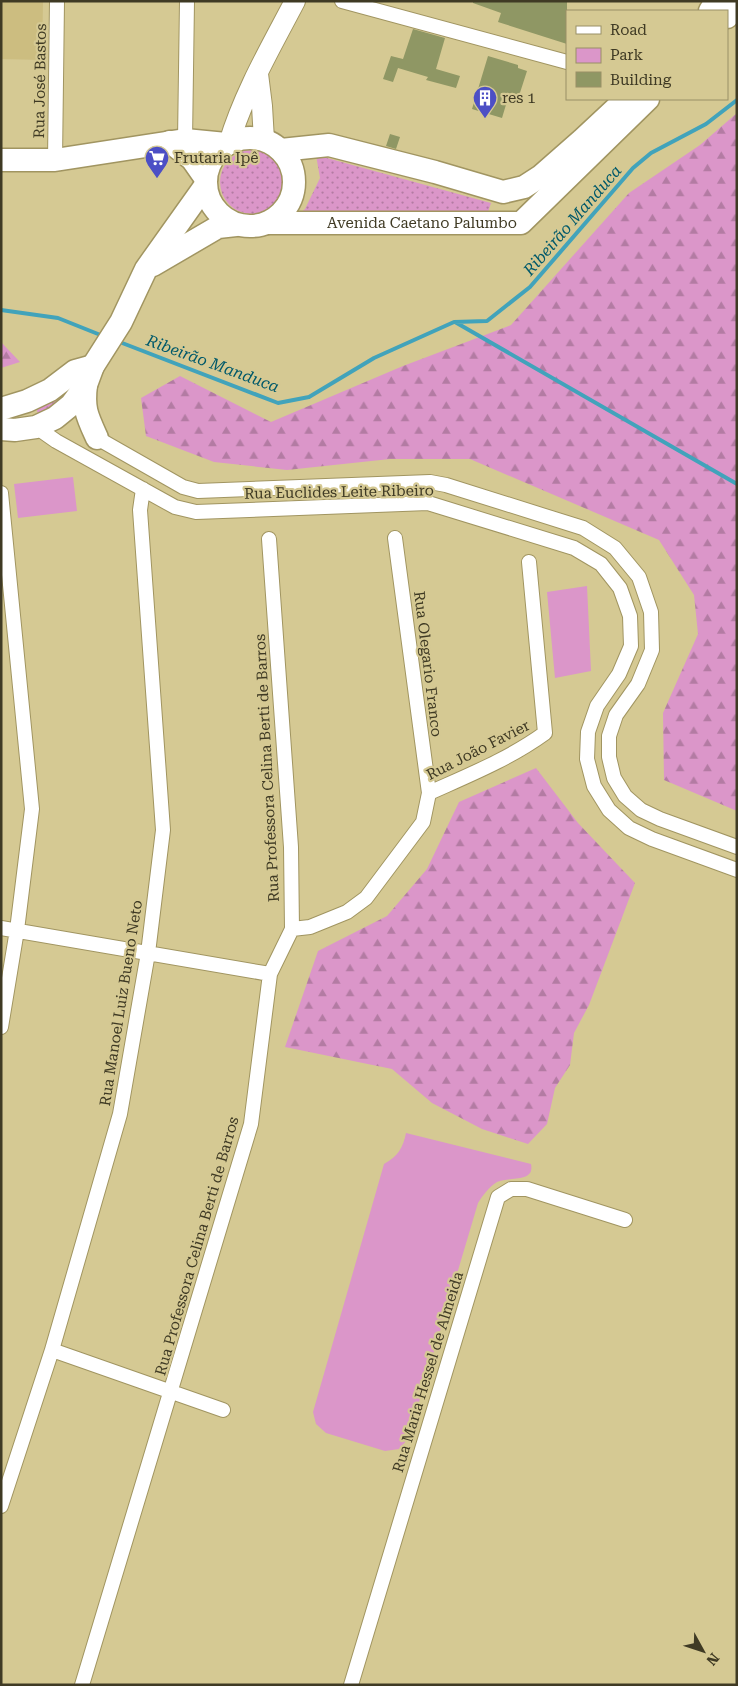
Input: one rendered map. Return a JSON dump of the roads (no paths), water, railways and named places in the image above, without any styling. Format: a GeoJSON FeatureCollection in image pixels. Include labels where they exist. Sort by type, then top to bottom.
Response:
{"type":"FeatureCollection","features":[{"type":"Feature","properties":{"kind":"main road"},"geometry":{"type":"LineString","coordinates":[[228,144],[235,123],[295,1]]}},
{"type":"Feature","properties":{"kind":"main road"},"geometry":{"type":"LineString","coordinates":[[728,16],[737,3]]}},
{"type":"Feature","properties":{"kind":"main road"},"geometry":{"type":"LineString","coordinates":[[258,74],[262,106],[273,145]]}},
{"type":"Feature","properties":{"kind":"main road","name":"Avenida Caetano Palumbo"},"geometry":{"type":"LineString","coordinates":[[273,145],[328,145],[435,172],[503,192],[524,187],[541,176],[625,100]]}},
{"type":"Feature","properties":{"kind":"main road","name":"Avenida Caetano Palumbo"},"geometry":{"type":"LineString","coordinates":[[266,224],[521,222],[647,100]]}},
{"type":"Feature","properties":{"kind":"main road"},"geometry":{"type":"LineString","coordinates":[[146,269],[218,226],[236,225],[250,227],[266,224],[277,218],[288,206],[294,192],[295,177],[291,162],[273,145],[252,138],[240,138],[228,144],[216,154],[209,166],[206,183],[208,199],[224,219],[236,225]]}},
{"type":"Feature","properties":{"kind":"main road"},"geometry":{"type":"LineString","coordinates":[[1,160],[55,160],[179,145],[228,144]]}},
{"type":"Feature","properties":{"kind":"main road"},"geometry":{"type":"LineString","coordinates":[[179,145],[192,159],[206,183]]}},
{"type":"Feature","properties":{"kind":"main road"},"geometry":{"type":"LineString","coordinates":[[1,429],[15,430],[36,427],[55,418],[71,405],[121,322],[146,269],[206,183]]}},
{"type":"Feature","properties":{"kind":"main road"},"geometry":{"type":"LineString","coordinates":[[1,409],[26,401],[50,390],[74,371],[92,370]]}},
{"type":"Feature","properties":{"kind":"main road"},"geometry":{"type":"LineString","coordinates":[[92,370],[84,403],[88,419],[97,438]]}},
{"type":"Feature","properties":{"kind":"main road"},"geometry":{"type":"LineString","coordinates":[[50,390],[66,398],[71,405]]}},
{"type":"Feature","properties":{"kind":"main road"},"geometry":{"type":"LineString","coordinates":[[26,401],[27,416],[36,427]]}},
{"type":"Feature","properties":{"kind":"street","name":"Rua José Bastos"},"geometry":{"type":"LineString","coordinates":[[55,160],[57,1]]}},
{"type":"Feature","properties":{"kind":"street"},"geometry":{"type":"LineString","coordinates":[[179,145],[187,1]]}},
{"type":"Feature","properties":{"kind":"street"},"geometry":{"type":"LineString","coordinates":[[342,1],[566,62]]}},
{"type":"Feature","properties":{"kind":"street","name":"Rua Euclides Leite Ribeiro"},"geometry":{"type":"LineString","coordinates":[[71,405],[80,421],[97,438],[183,487],[198,491],[430,482],[583,528],[615,548],[639,577],[652,612],[652,650],[638,684],[616,715],[609,736],[609,757],[614,778],[625,796],[641,810],[660,819],[737,847]]}},
{"type":"Feature","properties":{"kind":"street","name":"Rua Euclides Leite Ribeiro"},"geometry":{"type":"LineString","coordinates":[[36,427],[56,441],[175,507],[196,512],[428,503],[574,548],[601,564],[620,588],[630,616],[630,646],[619,674],[597,706],[588,732],[587,759],[594,786],[608,810],[629,828],[652,839],[737,870]]}},
{"type":"Feature","properties":{"kind":"street"},"geometry":{"type":"LineString","coordinates":[[127,480],[130,469],[139,462]]}},
{"type":"Feature","properties":{"kind":"street"},"geometry":{"type":"LineString","coordinates":[[158,498],[167,490],[169,479]]}},
{"type":"Feature","properties":{"kind":"street"},"geometry":{"type":"LineString","coordinates":[[404,483],[406,504]]}},
{"type":"Feature","properties":{"kind":"street","name":"Rua Manoel Luiz Bueno Neto"},"geometry":{"type":"LineString","coordinates":[[2,1502],[52,1350],[120,1114],[148,953],[163,830],[140,510],[143,489]]}},
{"type":"Feature","properties":{"kind":"street"},"geometry":{"type":"LineString","coordinates":[[1,493],[32,809],[17,930],[1,1027]]}},
{"type":"Feature","properties":{"kind":"street","name":"Rua Olegario Franco"},"geometry":{"type":"LineString","coordinates":[[395,538],[429,793]]}},
{"type":"Feature","properties":{"kind":"street","name":"Rua Professora Celina Berti de Barros"},"geometry":{"type":"LineString","coordinates":[[82,1685],[251,1124],[270,974],[292,928],[291,847],[269,539]]}},
{"type":"Feature","properties":{"kind":"street","name":"Rua João Favier"},"geometry":{"type":"LineString","coordinates":[[292,928],[310,927],[347,912],[366,898],[423,822],[429,793],[488,766],[529,744],[545,733],[529,562]]}},
{"type":"Feature","properties":{"kind":"street"},"geometry":{"type":"LineString","coordinates":[[1,928],[270,974]]}},
{"type":"Feature","properties":{"kind":"street","name":"Rua Maria Hessel de Almeida"},"geometry":{"type":"LineString","coordinates":[[351,1685],[498,1197],[511,1189],[527,1189],[625,1220]]}},
{"type":"Feature","properties":{"kind":"street"},"geometry":{"type":"LineString","coordinates":[[52,1350],[223,1410]]}},
{"type":"Feature","properties":{"kind":"waterway","name":"Ribeirão Manduca"},"geometry":{"type":"LineString","coordinates":[[117,341],[278,403],[309,397],[374,358],[454,322],[487,321],[530,287],[633,168],[651,153],[706,124],[737,100]]}},
{"type":"Feature","properties":{"kind":"waterway","name":"Ribeirão Manduca"},"geometry":{"type":"LineString","coordinates":[[1,310],[58,318],[103,336]]}},
{"type":"Feature","properties":{"kind":"waterway"},"geometry":{"type":"LineString","coordinates":[[455,322],[737,484]]}},
{"type":"Feature","properties":{"kind":"place","name":"res 1"},"geometry":{"type":"Point","coordinates":[485,119]}},
{"type":"Feature","properties":{"kind":"place","name":"Frutaria Ipê"},"geometry":{"type":"Point","coordinates":[157,179]}}]}
